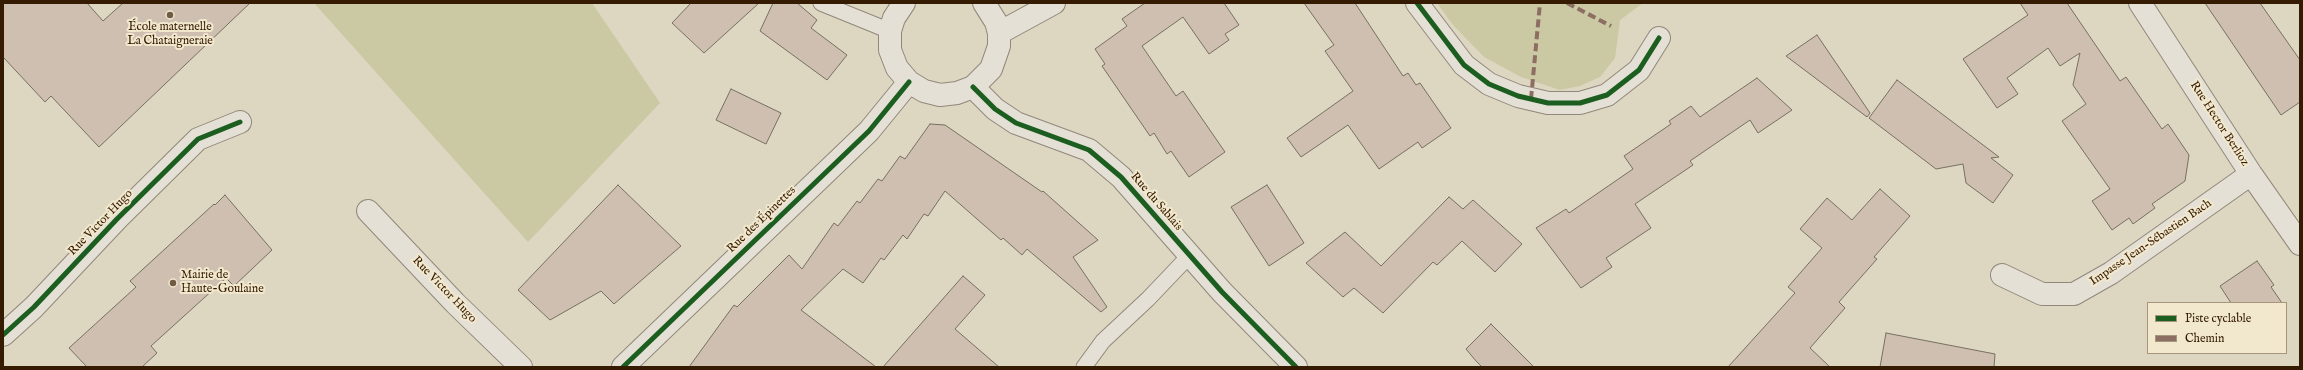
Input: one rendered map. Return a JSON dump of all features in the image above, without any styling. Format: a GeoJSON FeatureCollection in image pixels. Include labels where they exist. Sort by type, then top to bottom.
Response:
{"type":"FeatureCollection","features":[{"type":"Feature","properties":{"kind":"street"},"geometry":{"type":"LineString","coordinates":[[904,3],[894,18],[890,31],[890,50],[897,68],[908,82],[924,91],[940,95],[957,93],[973,87],[991,69],[999,46],[998,34],[996,22],[984,3]]}},
{"type":"Feature","properties":{"kind":"street"},"geometry":{"type":"LineString","coordinates":[[998,34],[1054,3]]}},
{"type":"Feature","properties":{"kind":"street"},"geometry":{"type":"LineString","coordinates":[[1417,3],[1464,65],[1489,84],[1518,96],[1548,103],[1580,103],[1607,94],[1639,70],[1659,38]]}},
{"type":"Feature","properties":{"kind":"street","name":"Rue Hector Berlioz"},"geometry":{"type":"LineString","coordinates":[[2140,3],[2251,174],[2300,244]]}},
{"type":"Feature","properties":{"kind":"street","name":"Rue des Épinettes"},"geometry":{"type":"LineString","coordinates":[[623,367],[869,131],[908,82]]}},
{"type":"Feature","properties":{"kind":"street","name":"Rue du Sablais"},"geometry":{"type":"LineString","coordinates":[[973,87],[995,109],[1016,123],[1089,150],[1121,177],[1190,256],[1296,367]]}},
{"type":"Feature","properties":{"kind":"street","name":"Rue Victor Hugo"},"geometry":{"type":"LineString","coordinates":[[3,335],[34,307],[117,219],[198,139],[240,122]]}},
{"type":"Feature","properties":{"kind":"street","name":"Impasse Jean-Sébastien Bach"},"geometry":{"type":"LineString","coordinates":[[2002,275],[2042,294],[2074,294],[2111,274],[2251,174]]}},
{"type":"Feature","properties":{"kind":"street","name":"Rue Victor Hugo"},"geometry":{"type":"LineString","coordinates":[[368,211],[455,303],[521,367]]}},
{"type":"Feature","properties":{"kind":"lane"},"geometry":{"type":"LineString","coordinates":[[821,3],[890,31]]}},
{"type":"Feature","properties":{"kind":"lane"},"geometry":{"type":"LineString","coordinates":[[1084,367],[1103,341],[1148,299],[1190,256]]}},
{"type":"Feature","properties":{"kind":"green space"},"geometry":{"type":"Polygon","coordinates":[[[314,3],[592,3],[660,103],[528,242],[314,3]]]}},
{"type":"Feature","properties":{"kind":"green space"},"geometry":{"type":"Polygon","coordinates":[[[1437,3],[1643,3],[1620,20],[1615,58],[1600,77],[1580,86],[1560,90],[1521,77],[1484,57],[1453,25],[1437,3]]]}},
{"type":"Feature","properties":{"kind":"building"},"geometry":{"type":"Polygon","coordinates":[[[3,3],[87,3],[103,21],[123,3],[250,3],[99,147],[51,96],[45,102],[3,57],[3,3]]]}},
{"type":"Feature","properties":{"kind":"building"},"geometry":{"type":"Polygon","coordinates":[[[691,3],[759,3],[704,53],[672,23],[691,3]]]}},
{"type":"Feature","properties":{"kind":"building"},"geometry":{"type":"Polygon","coordinates":[[[773,3],[797,3],[817,20],[811,28],[847,55],[827,80],[760,31],[773,3]]]}},
{"type":"Feature","properties":{"kind":"building"},"geometry":{"type":"Polygon","coordinates":[[[1145,3],[1224,3],[1239,25],[1225,34],[1229,40],[1209,54],[1183,17],[1142,46],[1176,96],[1183,91],[1225,152],[1189,177],[1171,151],[1167,154],[1154,133],[1150,136],[1102,66],[1105,64],[1095,49],[1127,26],[1122,19],[1145,3]]]}},
{"type":"Feature","properties":{"kind":"building"},"geometry":{"type":"Polygon","coordinates":[[[1304,3],[1355,3],[1403,76],[1408,73],[1416,85],[1420,83],[1451,128],[1422,148],[1418,142],[1379,169],[1348,125],[1301,157],[1287,138],[1353,91],[1325,51],[1334,45],[1304,3]]]}},
{"type":"Feature","properties":{"kind":"building"},"geometry":{"type":"Polygon","coordinates":[[[2020,3],[2067,3],[2120,81],[2126,77],[2162,129],[2168,124],[2189,155],[2185,181],[2152,204],[2155,208],[2133,224],[2129,218],[2112,230],[2092,201],[2110,189],[2062,121],[2086,104],[2073,85],[2080,53],[2060,66],[2048,48],[2007,78],[2018,94],[1997,108],[1963,59],[2028,15],[2020,3]]]}},
{"type":"Feature","properties":{"kind":"building"},"geometry":{"type":"Polygon","coordinates":[[[2205,3],[2260,3],[2300,60],[2300,102],[2281,115],[2205,3]]]}},
{"type":"Feature","properties":{"kind":"building"},"geometry":{"type":"Polygon","coordinates":[[[1817,35],[1870,113],[1867,117],[1786,56],[1817,35]]]}},
{"type":"Feature","properties":{"kind":"building"},"geometry":{"type":"Polygon","coordinates":[[[1757,78],[1792,110],[1758,133],[1750,120],[1690,161],[1693,165],[1635,204],[1651,228],[1606,258],[1612,267],[1581,288],[1536,228],[1566,209],[1569,213],[1633,169],[1624,156],[1671,124],[1669,121],[1691,106],[1700,117],[1757,78]]]}},
{"type":"Feature","properties":{"kind":"building"},"geometry":{"type":"Polygon","coordinates":[[[1897,80],[1999,157],[1991,158],[2013,175],[1993,203],[1966,183],[1963,164],[1936,169],[1869,118],[1897,80]]]}},
{"type":"Feature","properties":{"kind":"building"},"geometry":{"type":"Polygon","coordinates":[[[731,89],[781,113],[766,144],[716,120],[731,89]]]}},
{"type":"Feature","properties":{"kind":"building"},"geometry":{"type":"Polygon","coordinates":[[[930,124],[945,125],[1042,192],[1043,191],[1098,240],[1073,257],[1107,307],[1101,312],[1027,249],[1022,255],[1003,238],[1001,240],[945,191],[928,216],[924,214],[907,239],[903,235],[884,260],[881,258],[863,283],[843,269],[801,310],[876,367],[689,367],[734,305],[737,307],[789,255],[802,269],[834,223],[838,226],[857,201],[860,203],[878,179],[882,181],[900,156],[905,159],[930,124]]]}},
{"type":"Feature","properties":{"kind":"building"},"geometry":{"type":"Polygon","coordinates":[[[618,185],[681,246],[614,304],[601,291],[550,320],[518,290],[618,185]]]}},
{"type":"Feature","properties":{"kind":"building"},"geometry":{"type":"Polygon","coordinates":[[[1267,185],[1304,243],[1269,266],[1231,207],[1267,185]]]}},
{"type":"Feature","properties":{"kind":"building"},"geometry":{"type":"Polygon","coordinates":[[[1880,189],[1910,216],[1874,257],[1877,259],[1839,302],[1845,308],[1810,348],[1830,367],[1728,367],[1795,293],[1788,287],[1822,248],[1800,229],[1827,198],[1852,220],[1880,189]]]}},
{"type":"Feature","properties":{"kind":"building"},"geometry":{"type":"Polygon","coordinates":[[[225,195],[272,250],[234,286],[226,278],[151,346],[157,353],[142,367],[87,367],[69,348],[136,287],[130,281],[225,195]]]}},
{"type":"Feature","properties":{"kind":"building"},"geometry":{"type":"Polygon","coordinates":[[[1449,197],[1463,209],[1473,200],[1522,244],[1495,272],[1462,241],[1437,265],[1433,262],[1383,313],[1354,288],[1343,297],[1306,263],[1345,232],[1381,266],[1449,197]]]}},
{"type":"Feature","properties":{"kind":"building"},"geometry":{"type":"Polygon","coordinates":[[[2257,261],[2274,285],[2271,287],[2281,302],[2230,302],[2220,286],[2257,261]]]}},
{"type":"Feature","properties":{"kind":"building"},"geometry":{"type":"Polygon","coordinates":[[[963,276],[985,295],[955,329],[999,367],[883,367],[963,276]]]}},
{"type":"Feature","properties":{"kind":"building"},"geometry":{"type":"Polygon","coordinates":[[[1491,324],[1534,367],[1482,367],[1476,361],[1466,349],[1491,324]]]}},
{"type":"Feature","properties":{"kind":"building"},"geometry":{"type":"Polygon","coordinates":[[[1886,333],[1995,354],[1994,367],[1880,367],[1886,333]]]}},
{"type":"Feature","properties":{"kind":"marked path"},"geometry":{"type":"LineString","coordinates":[[1531,99],[1540,3]]}},
{"type":"Feature","properties":{"kind":"marked path"},"geometry":{"type":"LineString","coordinates":[[1567,3],[1611,26]]}},
{"type":"Feature","properties":{"kind":"cycle path"},"geometry":{"type":"LineString","coordinates":[[1417,3],[1464,65],[1489,84],[1518,96],[1548,103],[1580,103],[1607,95],[1639,70],[1659,38]]}},
{"type":"Feature","properties":{"kind":"cycle path"},"geometry":{"type":"LineString","coordinates":[[623,367],[869,131],[909,82]]}},
{"type":"Feature","properties":{"kind":"cycle path"},"geometry":{"type":"LineString","coordinates":[[973,87],[995,109],[1016,123],[1089,150],[1121,177],[1222,292],[1296,367]]}},
{"type":"Feature","properties":{"kind":"cycle path"},"geometry":{"type":"LineString","coordinates":[[3,335],[34,307],[117,219],[198,139],[240,122]]}},
{"type":"Feature","properties":{"kind":"place","name":"École maternelle La Chataigneraie"},"geometry":{"type":"Point","coordinates":[170,15]}},
{"type":"Feature","properties":{"kind":"place","name":"Mairie de Haute-Goulaine"},"geometry":{"type":"Point","coordinates":[173,283]}}]}
